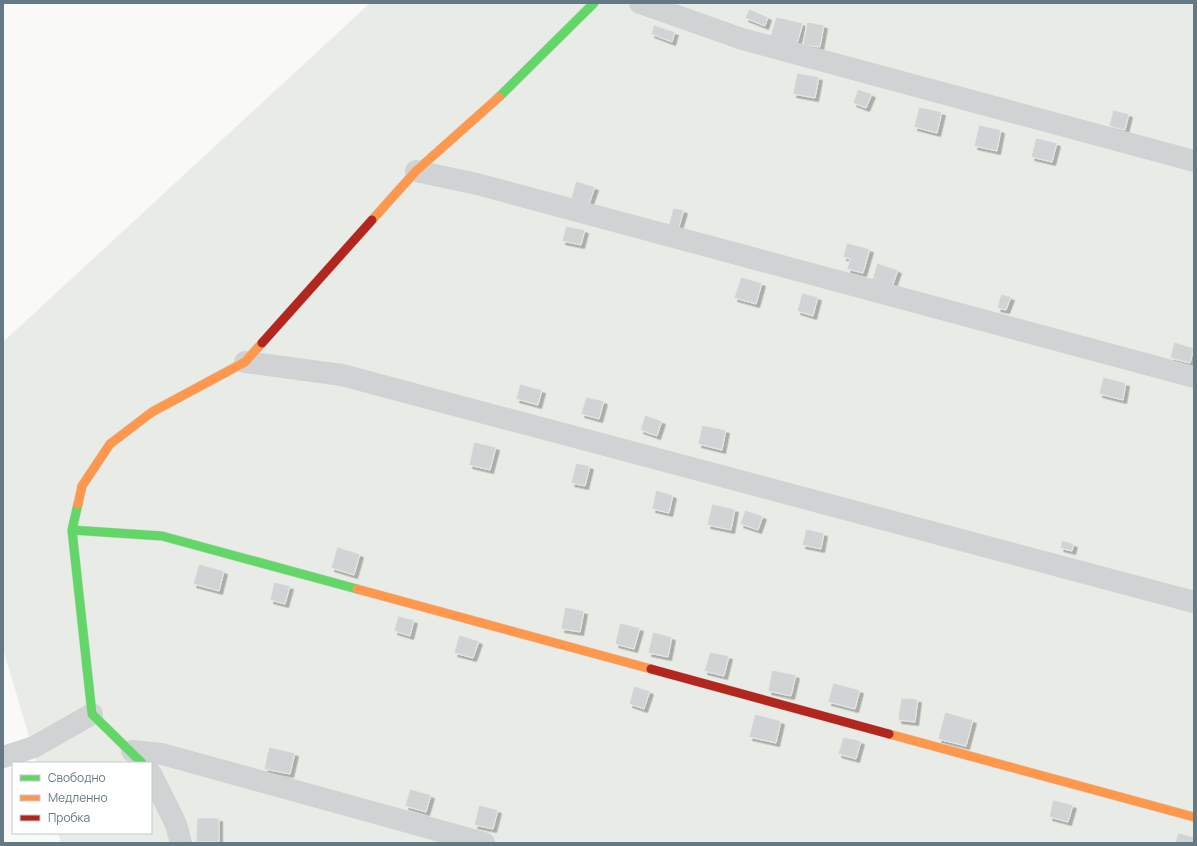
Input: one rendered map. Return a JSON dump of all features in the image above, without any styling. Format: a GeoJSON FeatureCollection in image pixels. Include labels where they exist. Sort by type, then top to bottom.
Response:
{"type":"FeatureCollection","features":[{"type":"Feature","properties":{"kind":"street"},"geometry":{"type":"LineString","coordinates":[[484,843],[162,754],[137,757],[92,714],[72,530],[82,486],[110,444],[152,412],[245,362],[416,171],[492,103],[594,3]]}},
{"type":"Feature","properties":{"kind":"street"},"geometry":{"type":"LineString","coordinates":[[640,3],[742,39],[1194,162]]}},
{"type":"Feature","properties":{"kind":"street"},"geometry":{"type":"LineString","coordinates":[[416,171],[477,184],[1194,377]]}},
{"type":"Feature","properties":{"kind":"street"},"geometry":{"type":"LineString","coordinates":[[245,362],[342,375],[1194,602]]}},
{"type":"Feature","properties":{"kind":"street"},"geometry":{"type":"LineString","coordinates":[[72,530],[162,536],[1194,817]]}},
{"type":"Feature","properties":{"kind":"street"},"geometry":{"type":"LineString","coordinates":[[3,757],[34,747],[92,714]]}},
{"type":"Feature","properties":{"kind":"street"},"geometry":{"type":"LineString","coordinates":[[152,776],[176,824],[181,843]]}},
{"type":"Feature","properties":{"kind":"shaded area"},"geometry":{"type":"Polygon","coordinates":[[[370,3],[1194,3],[1194,843],[61,843],[58,834],[152,834],[152,762],[37,762],[3,649],[3,342],[370,3]]]}},
{"type":"Feature","properties":{"kind":"building"},"geometry":{"type":"Polygon","coordinates":[[[749,9],[768,17],[765,26],[745,18],[749,9]]]}},
{"type":"Feature","properties":{"kind":"building"},"geometry":{"type":"Polygon","coordinates":[[[776,17],[803,23],[797,44],[770,37],[776,17]]]}},
{"type":"Feature","properties":{"kind":"building"},"geometry":{"type":"Polygon","coordinates":[[[807,22],[824,25],[820,47],[803,45],[807,22]]]}},
{"type":"Feature","properties":{"kind":"building"},"geometry":{"type":"Polygon","coordinates":[[[654,25],[675,32],[672,42],[651,34],[654,25]]]}},
{"type":"Feature","properties":{"kind":"building"},"geometry":{"type":"Polygon","coordinates":[[[797,73],[819,77],[815,98],[793,94],[797,73]]]}},
{"type":"Feature","properties":{"kind":"building"},"geometry":{"type":"Polygon","coordinates":[[[858,89],[872,94],[866,108],[853,103],[858,89]]]}},
{"type":"Feature","properties":{"kind":"building"},"geometry":{"type":"Polygon","coordinates":[[[919,107],[942,112],[937,133],[914,127],[919,107]]]}},
{"type":"Feature","properties":{"kind":"building"},"geometry":{"type":"Polygon","coordinates":[[[1113,110],[1129,114],[1125,130],[1109,126],[1113,110]]]}},
{"type":"Feature","properties":{"kind":"building"},"geometry":{"type":"Polygon","coordinates":[[[979,125],[1001,130],[997,151],[974,146],[979,125]]]}},
{"type":"Feature","properties":{"kind":"building"},"geometry":{"type":"Polygon","coordinates":[[[1036,138],[1057,143],[1052,162],[1031,157],[1036,138]]]}},
{"type":"Feature","properties":{"kind":"building"},"geometry":{"type":"Polygon","coordinates":[[[576,181],[595,187],[589,204],[571,198],[576,181]]]}},
{"type":"Feature","properties":{"kind":"building"},"geometry":{"type":"Polygon","coordinates":[[[673,208],[684,210],[678,230],[668,228],[673,208]]]}},
{"type":"Feature","properties":{"kind":"building"},"geometry":{"type":"Polygon","coordinates":[[[566,226],[585,230],[581,245],[562,241],[566,226]]]}},
{"type":"Feature","properties":{"kind":"building"},"geometry":{"type":"Polygon","coordinates":[[[847,243],[870,249],[863,273],[847,269],[850,259],[843,257],[847,243]]]}},
{"type":"Feature","properties":{"kind":"building"},"geometry":{"type":"Polygon","coordinates":[[[877,263],[898,270],[892,287],[872,281],[877,263]]]}},
{"type":"Feature","properties":{"kind":"building"},"geometry":{"type":"Polygon","coordinates":[[[741,277],[762,283],[756,304],[734,298],[741,277]]]}},
{"type":"Feature","properties":{"kind":"building"},"geometry":{"type":"Polygon","coordinates":[[[802,293],[818,297],[813,316],[797,311],[802,293]]]}},
{"type":"Feature","properties":{"kind":"building"},"geometry":{"type":"Polygon","coordinates":[[[1001,294],[1011,297],[1006,310],[997,308],[1001,294]]]}},
{"type":"Feature","properties":{"kind":"building"},"geometry":{"type":"Polygon","coordinates":[[[1174,342],[1194,348],[1190,363],[1170,358],[1174,342]]]}},
{"type":"Feature","properties":{"kind":"building"},"geometry":{"type":"Polygon","coordinates":[[[1103,377],[1126,383],[1123,400],[1099,394],[1103,377]]]}},
{"type":"Feature","properties":{"kind":"building"},"geometry":{"type":"Polygon","coordinates":[[[520,384],[542,390],[538,405],[516,399],[520,384]]]}},
{"type":"Feature","properties":{"kind":"building"},"geometry":{"type":"Polygon","coordinates":[[[586,397],[604,401],[599,419],[581,414],[586,397]]]}},
{"type":"Feature","properties":{"kind":"building"},"geometry":{"type":"Polygon","coordinates":[[[645,415],[662,421],[657,436],[640,430],[645,415]]]}},
{"type":"Feature","properties":{"kind":"building"},"geometry":{"type":"Polygon","coordinates":[[[702,425],[726,430],[722,450],[698,444],[702,425]]]}},
{"type":"Feature","properties":{"kind":"building"},"geometry":{"type":"Polygon","coordinates":[[[474,442],[496,447],[490,470],[469,465],[474,442]]]}},
{"type":"Feature","properties":{"kind":"building"},"geometry":{"type":"Polygon","coordinates":[[[576,463],[590,466],[585,486],[571,483],[576,463]]]}},
{"type":"Feature","properties":{"kind":"building"},"geometry":{"type":"Polygon","coordinates":[[[656,490],[673,495],[669,513],[652,509],[656,490]]]}},
{"type":"Feature","properties":{"kind":"building"},"geometry":{"type":"Polygon","coordinates":[[[712,504],[735,509],[731,530],[707,525],[712,504]]]}},
{"type":"Feature","properties":{"kind":"building"},"geometry":{"type":"Polygon","coordinates":[[[745,510],[763,516],[758,530],[740,524],[745,510]]]}},
{"type":"Feature","properties":{"kind":"building"},"geometry":{"type":"Polygon","coordinates":[[[806,529],[824,533],[821,549],[802,545],[806,529]]]}},
{"type":"Feature","properties":{"kind":"building"},"geometry":{"type":"Polygon","coordinates":[[[1062,540],[1074,544],[1072,551],[1060,548],[1062,540]]]}},
{"type":"Feature","properties":{"kind":"building"},"geometry":{"type":"Polygon","coordinates":[[[337,547],[360,554],[354,575],[331,568],[337,547]]]}},
{"type":"Feature","properties":{"kind":"building"},"geometry":{"type":"Polygon","coordinates":[[[199,564],[224,571],[219,591],[193,584],[199,564]]]}},
{"type":"Feature","properties":{"kind":"building"},"geometry":{"type":"Polygon","coordinates":[[[274,582],[290,586],[285,604],[270,600],[274,582]]]}},
{"type":"Feature","properties":{"kind":"building"},"geometry":{"type":"Polygon","coordinates":[[[565,607],[584,611],[580,632],[561,629],[565,607]]]}},
{"type":"Feature","properties":{"kind":"building"},"geometry":{"type":"Polygon","coordinates":[[[398,616],[414,620],[410,636],[394,631],[398,616]]]}},
{"type":"Feature","properties":{"kind":"building"},"geometry":{"type":"Polygon","coordinates":[[[620,623],[640,628],[634,649],[615,644],[620,623]]]}},
{"type":"Feature","properties":{"kind":"building"},"geometry":{"type":"Polygon","coordinates":[[[653,632],[672,637],[668,657],[648,653],[653,632]]]}},
{"type":"Feature","properties":{"kind":"building"},"geometry":{"type":"Polygon","coordinates":[[[459,635],[479,641],[473,658],[454,653],[459,635]]]}},
{"type":"Feature","properties":{"kind":"building"},"geometry":{"type":"Polygon","coordinates":[[[710,652],[729,656],[724,676],[704,671],[710,652]]]}},
{"type":"Feature","properties":{"kind":"building"},"geometry":{"type":"Polygon","coordinates":[[[772,670],[796,675],[791,696],[768,691],[772,670]]]}},
{"type":"Feature","properties":{"kind":"building"},"geometry":{"type":"Polygon","coordinates":[[[833,683],[860,690],[855,709],[828,702],[833,683]]]}},
{"type":"Feature","properties":{"kind":"building"},"geometry":{"type":"Polygon","coordinates":[[[634,686],[650,691],[644,709],[629,704],[634,686]]]}},
{"type":"Feature","properties":{"kind":"building"},"geometry":{"type":"Polygon","coordinates":[[[901,698],[918,699],[915,722],[898,720],[901,698]]]}},
{"type":"Feature","properties":{"kind":"building"},"geometry":{"type":"Polygon","coordinates":[[[945,712],[973,720],[966,746],[938,739],[945,712]]]}},
{"type":"Feature","properties":{"kind":"building"},"geometry":{"type":"Polygon","coordinates":[[[755,714],[781,721],[776,743],[749,737],[755,714]]]}},
{"type":"Feature","properties":{"kind":"building"},"geometry":{"type":"Polygon","coordinates":[[[843,737],[861,741],[856,759],[838,754],[843,737]]]}},
{"type":"Feature","properties":{"kind":"building"},"geometry":{"type":"Polygon","coordinates":[[[269,747],[295,753],[290,774],[264,769],[269,747]]]}},
{"type":"Feature","properties":{"kind":"building"},"geometry":{"type":"Polygon","coordinates":[[[410,789],[431,795],[426,812],[405,806],[410,789]]]}},
{"type":"Feature","properties":{"kind":"building"},"geometry":{"type":"Polygon","coordinates":[[[1053,800],[1073,805],[1068,822],[1049,817],[1053,800]]]}},
{"type":"Feature","properties":{"kind":"building"},"geometry":{"type":"Polygon","coordinates":[[[479,805],[498,810],[493,829],[474,825],[479,805]]]}},
{"type":"Feature","properties":{"kind":"building"},"geometry":{"type":"Polygon","coordinates":[[[197,818],[219,818],[219,842],[196,842],[197,818]]]}},
{"type":"Feature","properties":{"kind":"building"},"geometry":{"type":"Polygon","coordinates":[[[1178,833],[1194,837],[1194,843],[1175,843],[1178,833]]]}},
{"type":"Feature","properties":{"kind":"traffic: fast"},"geometry":{"type":"LineString","coordinates":[[499,97],[594,3]]}},
{"type":"Feature","properties":{"kind":"traffic: fast"},"geometry":{"type":"LineString","coordinates":[[78,504],[72,530],[92,714],[141,762]]}},
{"type":"Feature","properties":{"kind":"traffic: fast"},"geometry":{"type":"LineString","coordinates":[[72,530],[162,536],[357,589]]}},
{"type":"Feature","properties":{"kind":"traffic: slow"},"geometry":{"type":"LineString","coordinates":[[372,220],[416,171],[499,97]]}},
{"type":"Feature","properties":{"kind":"traffic: slow"},"geometry":{"type":"LineString","coordinates":[[78,504],[82,486],[110,444],[152,412],[245,362],[262,343]]}},
{"type":"Feature","properties":{"kind":"traffic: slow"},"geometry":{"type":"LineString","coordinates":[[357,589],[651,669]]}},
{"type":"Feature","properties":{"kind":"traffic: slow"},"geometry":{"type":"LineString","coordinates":[[889,734],[1194,817]]}},
{"type":"Feature","properties":{"kind":"traffic: jam"},"geometry":{"type":"LineString","coordinates":[[262,343],[372,220]]}},
{"type":"Feature","properties":{"kind":"traffic: jam"},"geometry":{"type":"LineString","coordinates":[[651,669],[889,734]]}}]}
